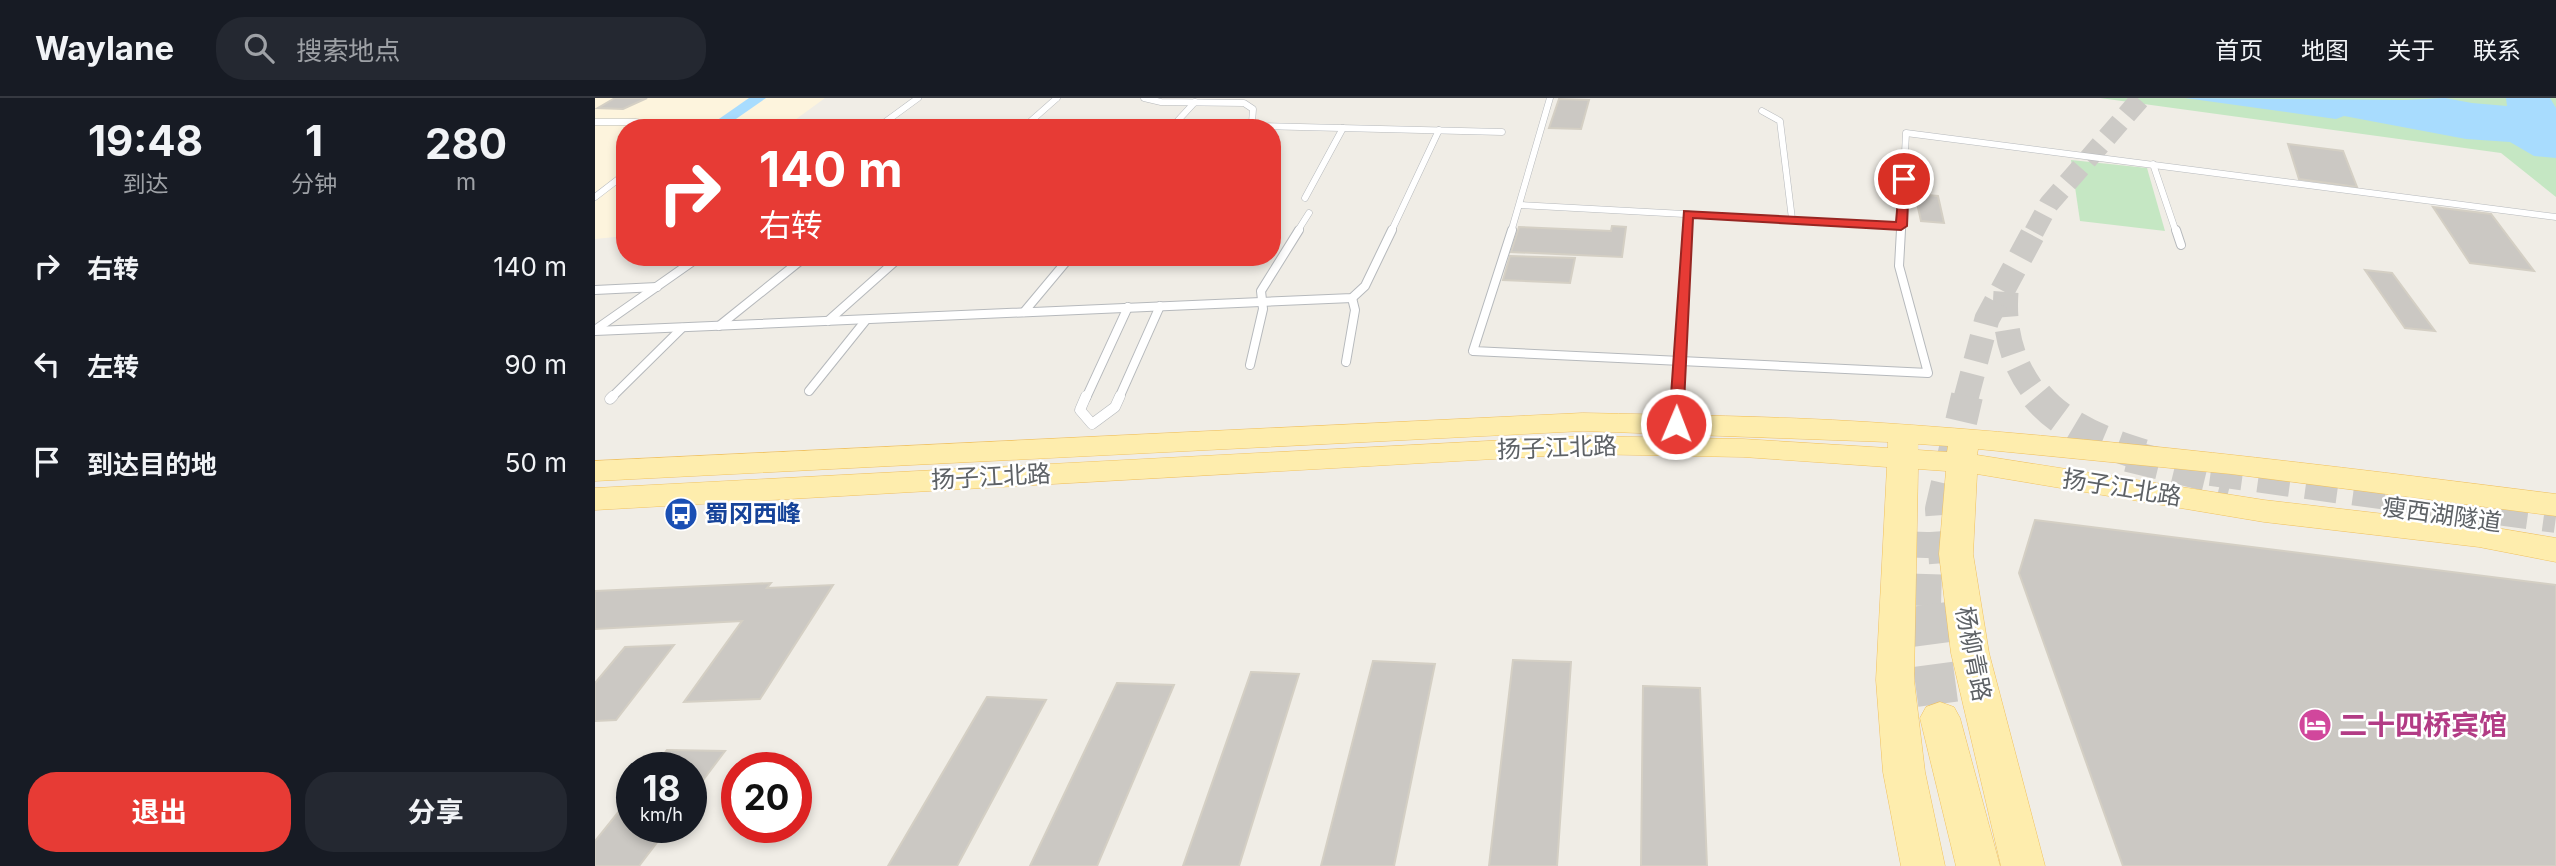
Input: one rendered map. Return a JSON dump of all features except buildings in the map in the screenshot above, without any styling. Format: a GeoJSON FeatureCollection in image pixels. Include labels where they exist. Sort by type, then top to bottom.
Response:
{"type":"FeatureCollection","features":[{"type":"Feature","properties":{"kind":"main road","name":"扬子江北路"},"geometry":{"type":"LineString","coordinates":[[595,471],[1583,422],[1676,424],[1961,450],[2297,472],[2556,505]]}},
{"type":"Feature","properties":{"kind":"main road","name":"扬子江北路"},"geometry":{"type":"LineString","coordinates":[[595,499],[1582,445],[1743,448],[1903,445]]}},
{"type":"Feature","properties":{"kind":"main road"},"geometry":{"type":"LineString","coordinates":[[1903,445],[1895,680],[1904,772],[1923,866]]}},
{"type":"Feature","properties":{"kind":"main road","name":"扬子江北路"},"geometry":{"type":"LineString","coordinates":[[1961,450],[2264,511],[2479,536],[2556,550]]}},
{"type":"Feature","properties":{"kind":"main road","name":"杨柳青路"},"geometry":{"type":"LineString","coordinates":[[1961,450],[1956,554],[1970,653],[2023,866]]}},
{"type":"Feature","properties":{"kind":"main road","name":"瘦西湖隧道"},"geometry":{"type":"LineString","coordinates":[[2329,500],[2556,531]]}},
{"type":"Feature","properties":{"kind":"main road"},"geometry":{"type":"LineString","coordinates":[[1940,718],[1978,866]]}},
{"type":"Feature","properties":{"kind":"lane"},"geometry":{"type":"LineString","coordinates":[[889,119],[918,98]]}},
{"type":"Feature","properties":{"kind":"lane"},"geometry":{"type":"LineString","coordinates":[[1033,119],[1057,98]]}},
{"type":"Feature","properties":{"kind":"lane"},"geometry":{"type":"LineString","coordinates":[[1144,98],[1161,102],[1244,103],[1253,110],[1252,119]]}},
{"type":"Feature","properties":{"kind":"lane"},"geometry":{"type":"LineString","coordinates":[[1550,98],[1520,205],[1473,351],[1928,373],[1899,266],[1906,133],[2556,217]]}},
{"type":"Feature","properties":{"kind":"lane"},"geometry":{"type":"LineString","coordinates":[[1179,119],[1195,102]]}},
{"type":"Feature","properties":{"kind":"lane"},"geometry":{"type":"LineString","coordinates":[[1762,111],[1780,121],[1792,219]]}},
{"type":"Feature","properties":{"kind":"lane"},"geometry":{"type":"LineString","coordinates":[[595,122],[616,122]]}},
{"type":"Feature","properties":{"kind":"lane"},"geometry":{"type":"LineString","coordinates":[[1281,127],[1502,132]]}},
{"type":"Feature","properties":{"kind":"lane"},"geometry":{"type":"LineString","coordinates":[[1305,198],[1343,128]]}},
{"type":"Feature","properties":{"kind":"lane"},"geometry":{"type":"LineString","coordinates":[[595,330],[718,327],[1352,298],[1365,286],[1439,130]]}},
{"type":"Feature","properties":{"kind":"lane"},"geometry":{"type":"LineString","coordinates":[[2154,164],[2181,245]]}},
{"type":"Feature","properties":{"kind":"lane"},"geometry":{"type":"LineString","coordinates":[[595,197],[616,181]]}},
{"type":"Feature","properties":{"kind":"lane"},"geometry":{"type":"LineString","coordinates":[[1520,205],[1901,226]]}},
{"type":"Feature","properties":{"kind":"lane"},"geometry":{"type":"LineString","coordinates":[[1281,258],[1309,213]]}},
{"type":"Feature","properties":{"kind":"lane"},"geometry":{"type":"LineString","coordinates":[[1676,424],[1677,361],[1688,214]]}},
{"type":"Feature","properties":{"kind":"lane"},"geometry":{"type":"LineString","coordinates":[[595,330],[686,266]]}},
{"type":"Feature","properties":{"kind":"lane"},"geometry":{"type":"LineString","coordinates":[[718,327],[793,266]]}},
{"type":"Feature","properties":{"kind":"lane"},"geometry":{"type":"LineString","coordinates":[[828,322],[889,266]]}},
{"type":"Feature","properties":{"kind":"lane"},"geometry":{"type":"LineString","coordinates":[[1024,312],[1062,266]]}},
{"type":"Feature","properties":{"kind":"lane"},"geometry":{"type":"LineString","coordinates":[[1250,365],[1263,310],[1261,291],[1276,266]]}},
{"type":"Feature","properties":{"kind":"lane"},"geometry":{"type":"LineString","coordinates":[[595,290],[657,287]]}},
{"type":"Feature","properties":{"kind":"lane"},"geometry":{"type":"LineString","coordinates":[[1346,362],[1355,310],[1352,298]]}},
{"type":"Feature","properties":{"kind":"lane"},"geometry":{"type":"LineString","coordinates":[[1129,307],[1080,410],[1092,424],[1115,407],[1160,306]]}},
{"type":"Feature","properties":{"kind":"lane"},"geometry":{"type":"LineString","coordinates":[[809,391],[866,320]]}},
{"type":"Feature","properties":{"kind":"lane"},"geometry":{"type":"LineString","coordinates":[[610,399],[682,328]]}},
{"type":"Feature","properties":{"kind":"shaded area"},"geometry":{"type":"Polygon","coordinates":[[[595,98],[825,98],[796,119],[616,119],[616,237],[595,239],[595,98]]]}},
{"type":"Feature","properties":{"kind":"green space"},"geometry":{"type":"Polygon","coordinates":[[[2100,98],[2556,98],[2556,197],[2501,153],[2100,98]]]}},
{"type":"Feature","properties":{"kind":"green space"},"geometry":{"type":"Polygon","coordinates":[[[2071,160],[2147,168],[2165,231],[2080,221],[2071,160]]]}},
{"type":"Feature","properties":{"kind":"water"},"geometry":{"type":"Polygon","coordinates":[[[2185,98],[2445,98],[2507,106],[2506,98],[2550,98],[2556,108],[2556,158],[2534,156],[2510,142],[2466,139],[2344,116],[2336,119],[2185,98]]]}},
{"type":"Feature","properties":{"kind":"waterway"},"geometry":{"type":"LineString","coordinates":[[727,119],[759,98]]}},
{"type":"Feature","properties":{"kind":"tunnel"},"geometry":{"type":"LineString","coordinates":[[2034,232],[2049,204],[2141,98]]}},
{"type":"Feature","properties":{"kind":"tunnel"},"geometry":{"type":"LineString","coordinates":[[1966,398],[1987,319],[2035,230]]}},
{"type":"Feature","properties":{"kind":"tunnel"},"geometry":{"type":"LineString","coordinates":[[2006,292],[2006,321],[2016,362],[2039,398]]}},
{"type":"Feature","properties":{"kind":"tunnel"},"geometry":{"type":"LineString","coordinates":[[1945,563],[1941,509],[1967,396]]}},
{"type":"Feature","properties":{"kind":"tunnel"},"geometry":{"type":"LineString","coordinates":[[2039,398],[2072,426],[2143,455]]}},
{"type":"Feature","properties":{"kind":"tunnel"},"geometry":{"type":"LineString","coordinates":[[2128,456],[2231,481]]}},
{"type":"Feature","properties":{"kind":"tunnel"},"geometry":{"type":"LineString","coordinates":[[2211,470],[2556,517]]}},
{"type":"Feature","properties":{"kind":"tunnel"},"geometry":{"type":"LineString","coordinates":[[1925,605],[1927,532]]}},
{"type":"Feature","properties":{"kind":"tunnel"},"geometry":{"type":"LineString","coordinates":[[1925,605],[1940,718]]}},
{"type":"Feature","properties":{"kind":"place","name":"蜀冈西峰"},"geometry":{"type":"Point","coordinates":[681,514]}},
{"type":"Feature","properties":{"kind":"place","name":"二十四桥宾馆"},"geometry":{"type":"Point","coordinates":[2315,725]}},
{"type":"Feature","properties":{"kind":"route"},"geometry":{"type":"LineString","coordinates":[[1676,424],[1677,361],[1688,214],[1901,226],[1904,179]]}}]}
